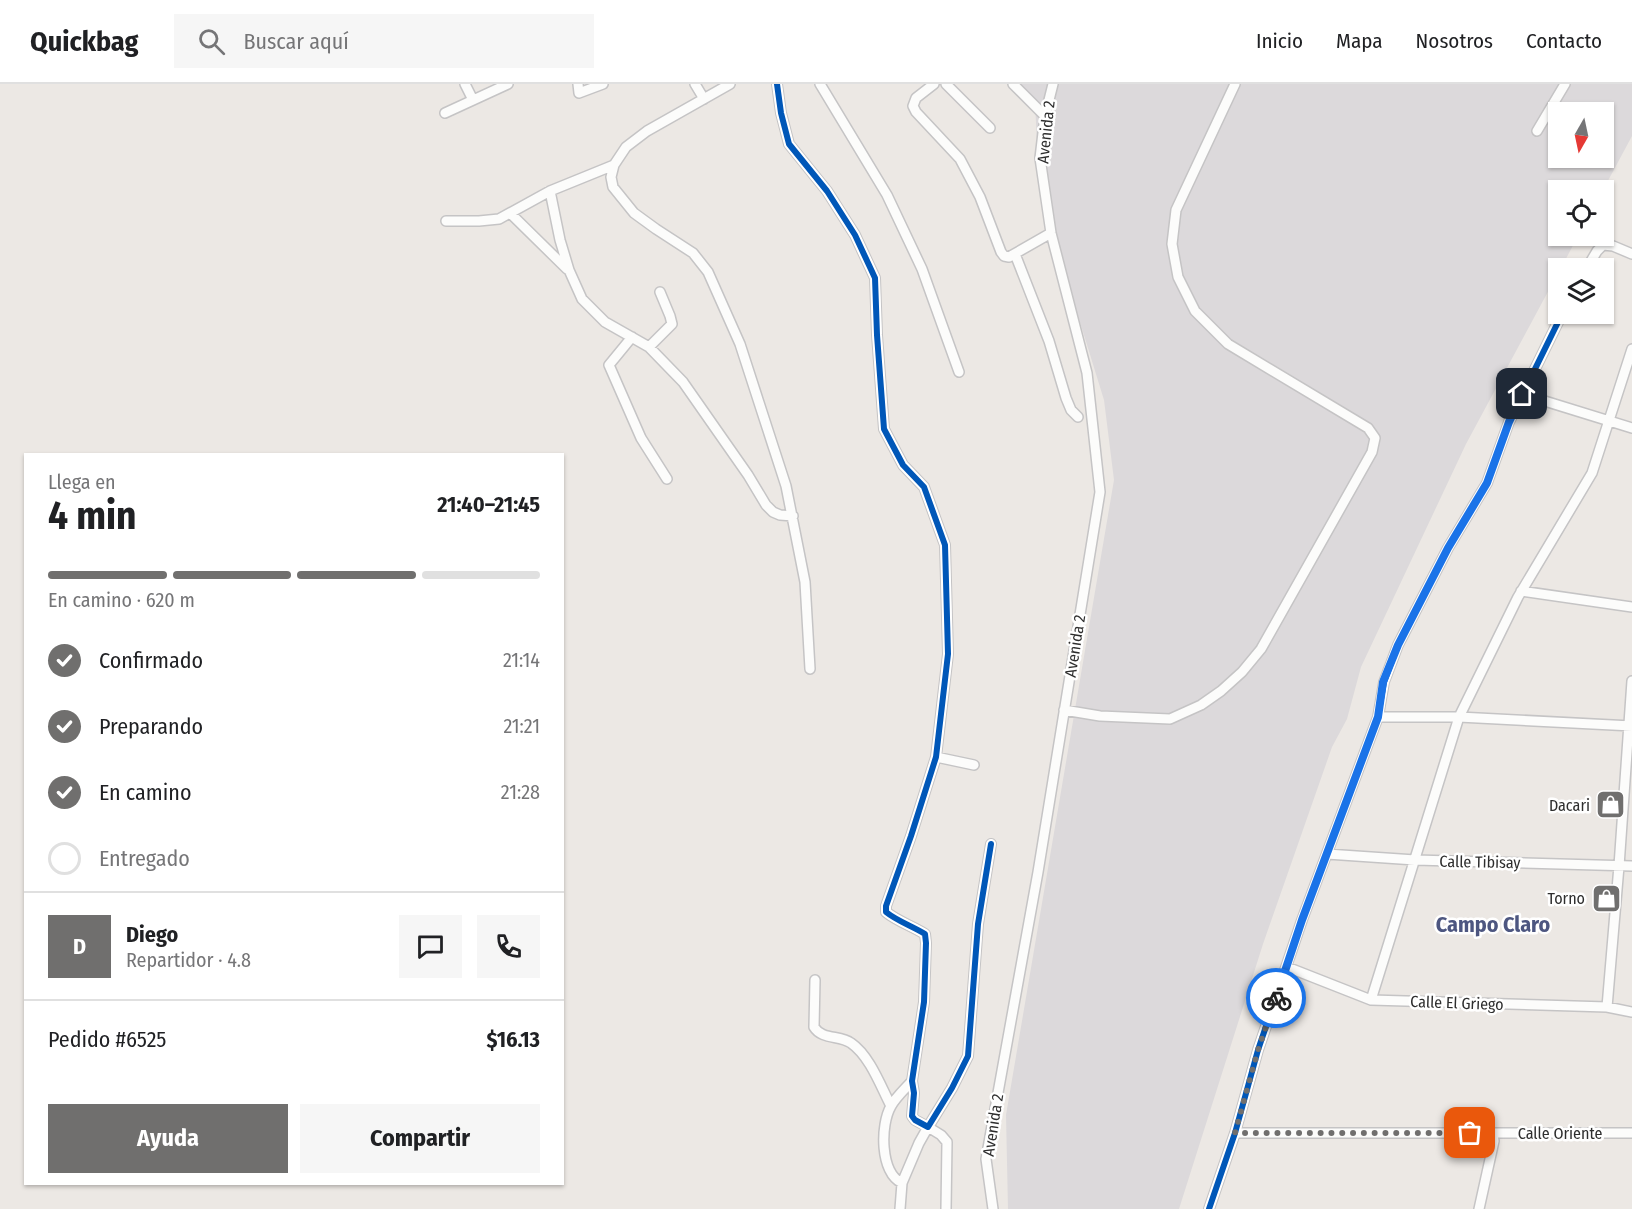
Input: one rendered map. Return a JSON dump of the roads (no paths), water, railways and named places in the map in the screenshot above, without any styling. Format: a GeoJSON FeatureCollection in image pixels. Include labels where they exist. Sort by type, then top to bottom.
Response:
{"type":"FeatureCollection","features":[{"type":"Feature","properties":{"kind":"street"},"geometry":{"type":"LineString","coordinates":[[465,84],[473,100]]}},
{"type":"Feature","properties":{"kind":"street"},"geometry":{"type":"LineString","coordinates":[[445,112],[508,84]]}},
{"type":"Feature","properties":{"kind":"street"},"geometry":{"type":"LineString","coordinates":[[578,84],[579,93],[603,84]]}},
{"type":"Feature","properties":{"kind":"street"},"geometry":{"type":"LineString","coordinates":[[695,84],[704,99]]}},
{"type":"Feature","properties":{"kind":"street"},"geometry":{"type":"LineString","coordinates":[[730,84],[648,131],[626,147],[614,165],[610,177],[613,187],[634,213],[693,253],[708,272],[740,344],[786,486],[793,516],[805,582],[810,669]]}},
{"type":"Feature","properties":{"kind":"street"},"geometry":{"type":"LineString","coordinates":[[777,84],[789,144],[827,191],[855,235],[875,278],[884,429],[903,465],[924,487],[945,544],[948,654],[936,757],[886,906],[886,912],[925,934],[924,1002],[912,1081],[914,1093],[912,1116],[941,1135],[947,1142],[948,1208]]}},
{"type":"Feature","properties":{"kind":"street"},"geometry":{"type":"LineString","coordinates":[[820,84],[887,195],[922,269],[959,372]]}},
{"type":"Feature","properties":{"kind":"street"},"geometry":{"type":"LineString","coordinates":[[934,84],[916,98],[913,106],[960,159],[980,197],[1004,256],[1009,257],[1051,233]]}},
{"type":"Feature","properties":{"kind":"street"},"geometry":{"type":"LineString","coordinates":[[946,84],[990,128]]}},
{"type":"Feature","properties":{"kind":"street"},"geometry":{"type":"LineString","coordinates":[[1012,84],[1045,116]]}},
{"type":"Feature","properties":{"kind":"street","name":"Avenida 2"},"geometry":{"type":"LineString","coordinates":[[993,1209],[986,1159],[1038,872],[1100,492],[1087,374],[1051,233],[1040,158],[1045,116],[1053,84]]}},
{"type":"Feature","properties":{"kind":"street"},"geometry":{"type":"LineString","coordinates":[[1064,710],[1100,716],[1170,719],[1201,705],[1221,691],[1242,672],[1261,649],[1372,452],[1375,438],[1368,428],[1228,344],[1195,311],[1178,277],[1172,244],[1176,210],[1235,84]]}},
{"type":"Feature","properties":{"kind":"street"},"geometry":{"type":"LineString","coordinates":[[1537,131],[1565,84]]}},
{"type":"Feature","properties":{"kind":"street"},"geometry":{"type":"LineString","coordinates":[[446,221],[499,219],[550,191],[614,165]]}},
{"type":"Feature","properties":{"kind":"street"},"geometry":{"type":"LineString","coordinates":[[550,191],[560,240],[569,270],[582,299],[605,322],[650,347],[684,382],[766,505],[780,515],[793,516]]}},
{"type":"Feature","properties":{"kind":"street"},"geometry":{"type":"LineString","coordinates":[[510,213],[569,270]]}},
{"type":"Feature","properties":{"kind":"street"},"geometry":{"type":"LineString","coordinates":[[1593,258],[1604,245],[1613,246],[1632,254]]}},
{"type":"Feature","properties":{"kind":"street"},"geometry":{"type":"LineString","coordinates":[[1015,254],[1049,341],[1066,398],[1071,410],[1078,417]]}},
{"type":"Feature","properties":{"kind":"street"},"geometry":{"type":"LineString","coordinates":[[650,347],[672,324],[660,292]]}},
{"type":"Feature","properties":{"kind":"street"},"geometry":{"type":"LineString","coordinates":[[1209,1209],[1235,1133],[1258,1050],[1302,920],[1378,717],[1383,682],[1398,645],[1448,548],[1487,483],[1509,422],[1557,324]]}},
{"type":"Feature","properties":{"kind":"street"},"geometry":{"type":"LineString","coordinates":[[632,337],[609,365],[641,438],[667,479]]}},
{"type":"Feature","properties":{"kind":"street"},"geometry":{"type":"LineString","coordinates":[[1371,1000],[1459,717],[1521,591],[1592,473],[1632,349]]}},
{"type":"Feature","properties":{"kind":"street"},"geometry":{"type":"LineString","coordinates":[[1522,394],[1632,429]]}},
{"type":"Feature","properties":{"kind":"street"},"geometry":{"type":"LineString","coordinates":[[1521,591],[1632,607]]}},
{"type":"Feature","properties":{"kind":"street"},"geometry":{"type":"LineString","coordinates":[[1606,1007],[1631,726],[1632,681]]}},
{"type":"Feature","properties":{"kind":"street"},"geometry":{"type":"LineString","coordinates":[[1378,717],[1459,717],[1631,726]]}},
{"type":"Feature","properties":{"kind":"street"},"geometry":{"type":"LineString","coordinates":[[936,757],[974,765]]}},
{"type":"Feature","properties":{"kind":"street"},"geometry":{"type":"LineString","coordinates":[[900,1209],[902,1183],[919,1143],[968,1056],[978,924],[991,844]]}},
{"type":"Feature","properties":{"kind":"street","name":"Calle Tibisay"},"geometry":{"type":"LineString","coordinates":[[1327,854],[1415,860],[1632,866]]}},
{"type":"Feature","properties":{"kind":"street","name":"Calle El Griego"},"geometry":{"type":"LineString","coordinates":[[1287,967],[1371,1000],[1606,1007],[1632,1012]]}},
{"type":"Feature","properties":{"kind":"street"},"geometry":{"type":"LineString","coordinates":[[815,980],[814,1027],[816,1031],[848,1041],[856,1047],[870,1065],[891,1106]]}},
{"type":"Feature","properties":{"kind":"street"},"geometry":{"type":"LineString","coordinates":[[902,1183],[895,1180],[890,1173],[885,1153],[885,1122],[891,1106],[912,1081]]}},
{"type":"Feature","properties":{"kind":"street","name":"Calle Oriente"},"geometry":{"type":"LineString","coordinates":[[1235,1133],[1632,1133]]}},
{"type":"Feature","properties":{"kind":"street"},"geometry":{"type":"LineString","coordinates":[[1479,1209],[1494,1141],[1493,1133]]}},
{"type":"Feature","properties":{"kind":"place","name":"Dacari"},"geometry":{"type":"Point","coordinates":[1611,805]}},
{"type":"Feature","properties":{"kind":"place","name":"Torno"},"geometry":{"type":"Point","coordinates":[1606,898]}},
{"type":"Feature","properties":{"kind":"district","name":"Campo Claro"},"geometry":{"type":"Point","coordinates":[1493,924]}}]}
